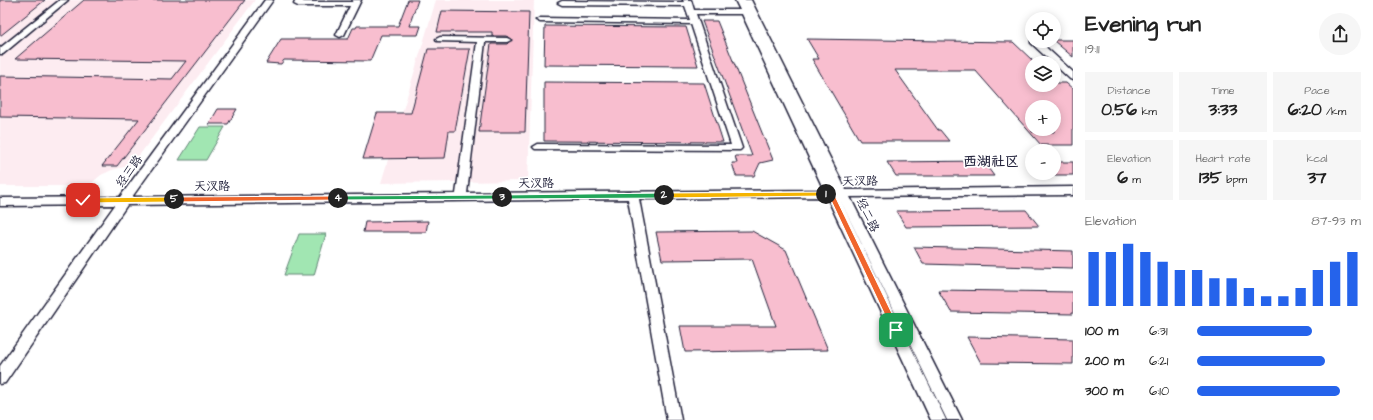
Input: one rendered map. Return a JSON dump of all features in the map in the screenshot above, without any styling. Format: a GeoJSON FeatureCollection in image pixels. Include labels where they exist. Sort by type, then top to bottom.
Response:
{"type":"FeatureCollection","features":[{"type":"Feature","properties":{"kind":"street"},"geometry":{"type":"LineString","coordinates":[[0,52],[64,0]]}},
{"type":"Feature","properties":{"kind":"street","name":"经三路"},"geometry":{"type":"LineString","coordinates":[[0,378],[124,200],[269,0]]}},
{"type":"Feature","properties":{"kind":"street"},"geometry":{"type":"LineString","coordinates":[[300,0],[298,4],[355,2],[340,35]]}},
{"type":"Feature","properties":{"kind":"street","name":"经二路"},"geometry":{"type":"LineString","coordinates":[[739,0],[749,12],[843,194],[955,420]]}},
{"type":"Feature","properties":{"kind":"street","name":"经二路"},"geometry":{"type":"LineString","coordinates":[[747,0],[749,12],[831,194],[939,420]]}},
{"type":"Feature","properties":{"kind":"street"},"geometry":{"type":"LineString","coordinates":[[562,4],[627,2],[689,5],[749,12]]}},
{"type":"Feature","properties":{"kind":"street"},"geometry":{"type":"LineString","coordinates":[[538,147],[737,148],[689,5]]}},
{"type":"Feature","properties":{"kind":"street"},"geometry":{"type":"LineString","coordinates":[[540,20],[695,22]]}},
{"type":"Feature","properties":{"kind":"street"},"geometry":{"type":"LineString","coordinates":[[440,39],[506,40]]}},
{"type":"Feature","properties":{"kind":"street"},"geometry":{"type":"LineString","coordinates":[[461,197],[481,40]]}},
{"type":"Feature","properties":{"kind":"street"},"geometry":{"type":"LineString","coordinates":[[1042,48],[1073,77]]}},
{"type":"Feature","properties":{"kind":"street","name":"天汊路"},"geometry":{"type":"LineString","coordinates":[[0,202],[1073,191]]}},
{"type":"Feature","properties":{"kind":"street"},"geometry":{"type":"LineString","coordinates":[[633,196],[674,420]]}},
{"type":"Feature","properties":{"kind":"shaded area"},"geometry":{"type":"Polygon","coordinates":[[[0,0],[255,0],[132,165],[112,170],[101,175],[88,186],[0,186],[0,0]]]}},
{"type":"Feature","properties":{"kind":"shaded area"},"geometry":{"type":"Polygon","coordinates":[[[436,0],[534,0],[528,181],[381,183],[436,0]]]}},
{"type":"Feature","properties":{"kind":"green space"},"geometry":{"type":"Polygon","coordinates":[[[200,127],[225,127],[206,160],[179,160],[200,127]]]}},
{"type":"Feature","properties":{"kind":"green space"},"geometry":{"type":"Polygon","coordinates":[[[299,234],[326,234],[314,275],[284,275],[299,234]]]}},
{"type":"Feature","properties":{"kind":"building"},"geometry":{"type":"Polygon","coordinates":[[[0,0],[45,0],[0,36],[0,0]]]}},
{"type":"Feature","properties":{"kind":"building"},"geometry":{"type":"Polygon","coordinates":[[[84,0],[245,0],[117,166],[102,166],[139,119],[0,117],[0,76],[172,79],[186,61],[15,59],[84,0]]]}},
{"type":"Feature","properties":{"kind":"building"},"geometry":{"type":"Polygon","coordinates":[[[408,0],[418,0],[409,26],[421,26],[418,35],[381,35],[370,61],[284,60],[281,64],[266,63],[281,39],[348,39],[353,28],[356,28],[357,26],[398,26],[408,0]]]}},
{"type":"Feature","properties":{"kind":"building"},"geometry":{"type":"Polygon","coordinates":[[[442,11],[529,12],[525,132],[479,132],[491,44],[507,44],[512,39],[507,36],[492,36],[492,32],[437,32],[442,11]]]}},
{"type":"Feature","properties":{"kind":"building"},"geometry":{"type":"Polygon","coordinates":[[[702,21],[717,21],[773,160],[760,163],[754,176],[736,176],[732,163],[737,163],[735,156],[752,156],[702,21]]]}},
{"type":"Feature","properties":{"kind":"building"},"geometry":{"type":"Polygon","coordinates":[[[545,26],[686,27],[698,66],[544,65],[545,26]]]}},
{"type":"Feature","properties":{"kind":"building"},"geometry":{"type":"Polygon","coordinates":[[[807,39],[1013,42],[1028,56],[1025,56],[1025,92],[1061,92],[1061,83],[1066,83],[1073,89],[1073,145],[1040,144],[1033,136],[1061,136],[1061,100],[1025,100],[1025,127],[975,70],[895,70],[938,130],[940,130],[949,141],[860,141],[812,59],[819,59],[807,39]]]}},
{"type":"Feature","properties":{"kind":"building"},"geometry":{"type":"Polygon","coordinates":[[[1061,40],[1073,40],[1073,57],[1061,47],[1061,40]]]}},
{"type":"Feature","properties":{"kind":"building"},"geometry":{"type":"Polygon","coordinates":[[[428,49],[470,49],[455,131],[449,131],[445,158],[363,159],[377,113],[411,113],[428,49]]]}},
{"type":"Feature","properties":{"kind":"building"},"geometry":{"type":"Polygon","coordinates":[[[544,82],[704,83],[723,142],[544,141],[544,82]]]}},
{"type":"Feature","properties":{"kind":"building"},"geometry":{"type":"Polygon","coordinates":[[[218,109],[237,109],[228,124],[209,124],[218,109]]]}},
{"type":"Feature","properties":{"kind":"building"},"geometry":{"type":"Polygon","coordinates":[[[983,161],[994,176],[896,176],[887,162],[983,161]]]}},
{"type":"Feature","properties":{"kind":"building"},"geometry":{"type":"Polygon","coordinates":[[[1061,162],[1073,162],[1073,175],[1061,175],[1061,162]]]}},
{"type":"Feature","properties":{"kind":"building"},"geometry":{"type":"Polygon","coordinates":[[[1026,210],[1039,226],[906,227],[896,211],[1026,210]]]}},
{"type":"Feature","properties":{"kind":"building"},"geometry":{"type":"Polygon","coordinates":[[[428,221],[426,232],[363,232],[365,222],[428,221]]]}},
{"type":"Feature","properties":{"kind":"building"},"geometry":{"type":"Polygon","coordinates":[[[752,231],[786,250],[828,350],[685,352],[680,326],[776,326],[752,259],[662,260],[656,232],[752,231]]]}},
{"type":"Feature","properties":{"kind":"building"},"geometry":{"type":"Polygon","coordinates":[[[914,247],[1073,251],[1073,268],[923,264],[914,247]]]}},
{"type":"Feature","properties":{"kind":"building"},"geometry":{"type":"Polygon","coordinates":[[[938,290],[1073,292],[1073,314],[951,312],[938,290]]]}},
{"type":"Feature","properties":{"kind":"building"},"geometry":{"type":"Polygon","coordinates":[[[967,337],[1073,339],[1073,364],[981,363],[967,337]]]}},
{"type":"Feature","properties":{"kind":"district","name":"西湖社区"},"geometry":{"type":"Point","coordinates":[991,161]}},
{"type":"Feature","properties":{"kind":"route"},"geometry":{"type":"LineString","coordinates":[[83,200],[831,194],[896,330]]}}]}
